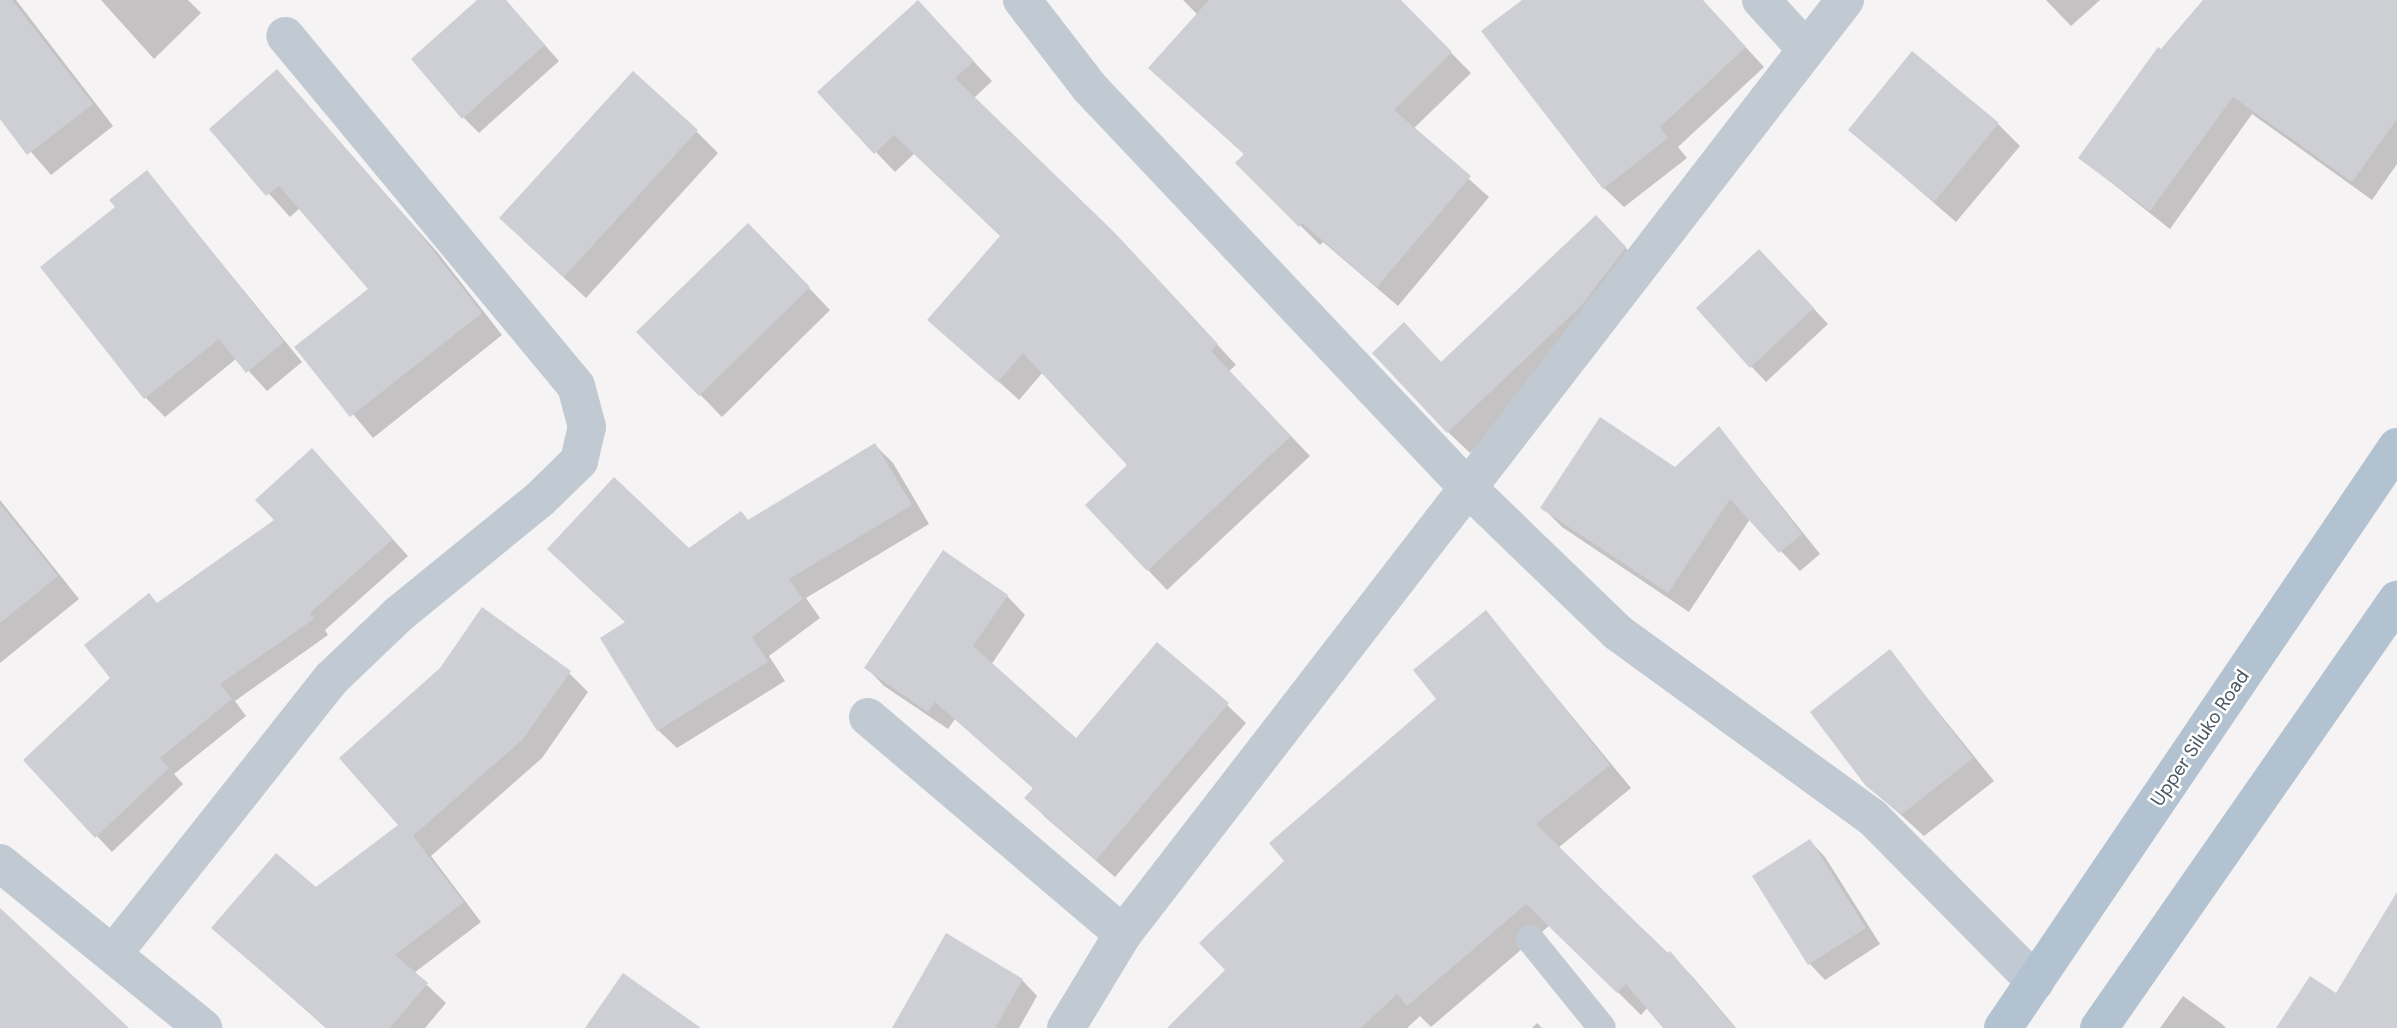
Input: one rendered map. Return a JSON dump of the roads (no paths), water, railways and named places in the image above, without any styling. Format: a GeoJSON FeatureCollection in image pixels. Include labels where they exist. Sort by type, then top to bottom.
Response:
{"type":"FeatureCollection","features":[{"type":"Feature","properties":{"kind":"main road","name":"Upper Siluko Road"},"geometry":{"type":"LineString","coordinates":[[2003,1028],[2397,447]]}},
{"type":"Feature","properties":{"kind":"main road"},"geometry":{"type":"LineString","coordinates":[[2099,1028],[2397,600]]}},
{"type":"Feature","properties":{"kind":"street"},"geometry":{"type":"LineString","coordinates":[[1022,0],[1090,88],[1467,487],[1617,632],[1872,817],[2035,982]]}},
{"type":"Feature","properties":{"kind":"street"},"geometry":{"type":"LineString","coordinates":[[1761,0],[1805,48]]}},
{"type":"Feature","properties":{"kind":"street"},"geometry":{"type":"LineString","coordinates":[[1066,1028],[1124,934],[1805,48],[1845,0]]}},
{"type":"Feature","properties":{"kind":"street"},"geometry":{"type":"LineString","coordinates":[[113,954],[332,678],[400,614],[539,500],[579,461],[587,427],[576,386],[285,36]]}},
{"type":"Feature","properties":{"kind":"street"},"geometry":{"type":"LineString","coordinates":[[868,717],[1124,934]]}},
{"type":"Feature","properties":{"kind":"street"},"geometry":{"type":"LineString","coordinates":[[0,863],[203,1028]]}},
{"type":"Feature","properties":{"kind":"lane"},"geometry":{"type":"LineString","coordinates":[[1530,939],[1602,1028]]}}]}
